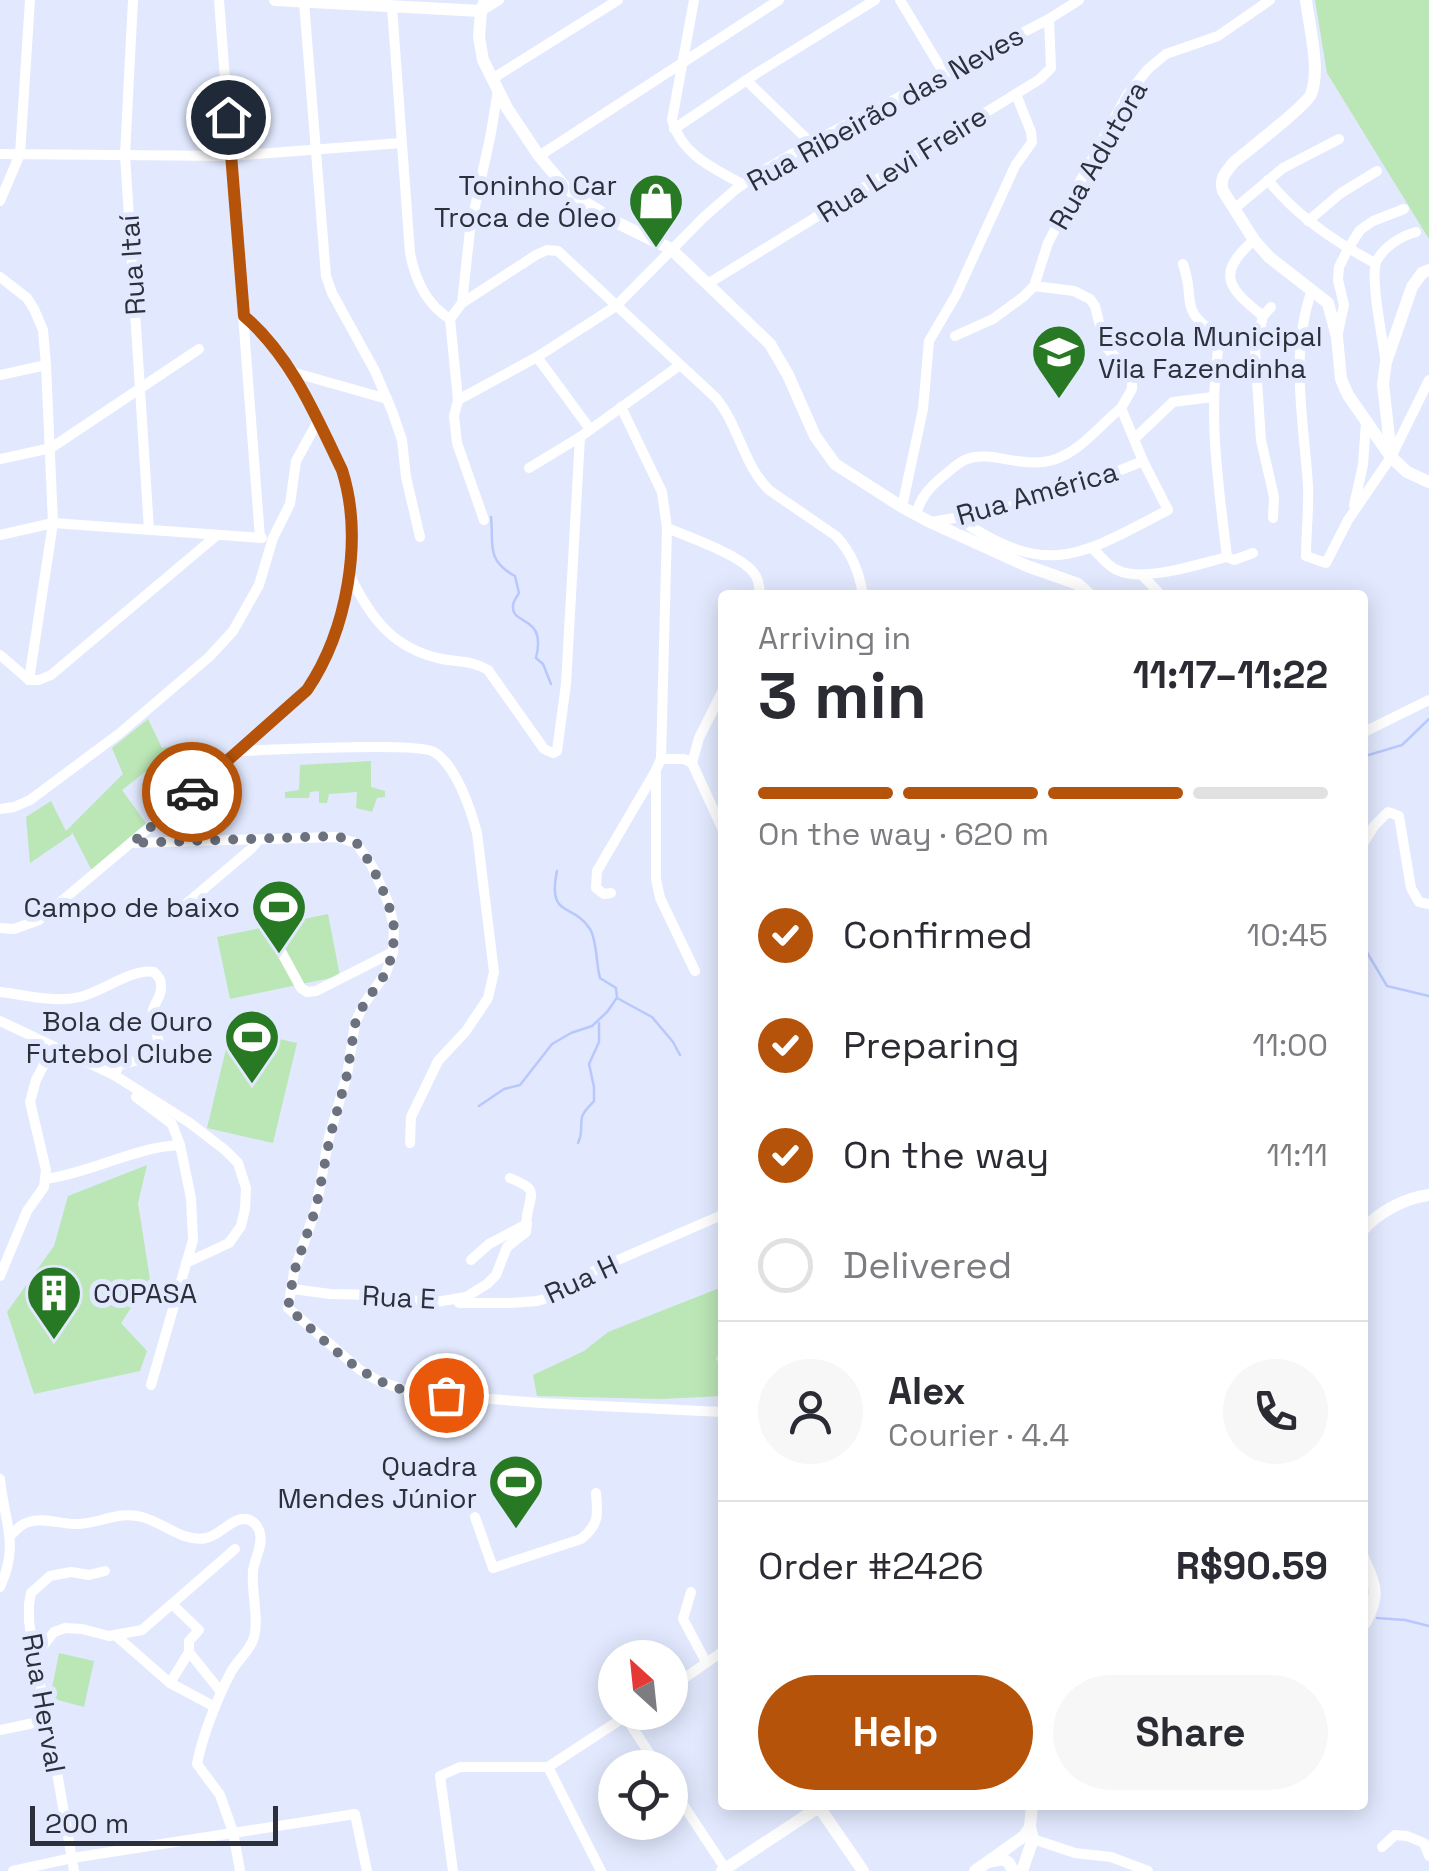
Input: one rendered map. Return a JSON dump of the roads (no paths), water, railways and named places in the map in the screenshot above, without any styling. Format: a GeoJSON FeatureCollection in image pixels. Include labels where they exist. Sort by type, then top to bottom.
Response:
{"type":"FeatureCollection","features":[{"type":"Feature","properties":{"kind":"street"},"geometry":{"type":"LineString","coordinates":[[0,201],[20,154],[30,0]]}},
{"type":"Feature","properties":{"kind":"street","name":"Rua Itaí"},"geometry":{"type":"LineString","coordinates":[[133,0],[125,155],[148,530]]}},
{"type":"Feature","properties":{"kind":"street"},"geometry":{"type":"LineString","coordinates":[[219,0],[260,538]]}},
{"type":"Feature","properties":{"kind":"street"},"geometry":{"type":"LineString","coordinates":[[275,0],[392,7],[483,6],[499,0]]}},
{"type":"Feature","properties":{"kind":"street"},"geometry":{"type":"LineString","coordinates":[[495,85],[618,0]]}},
{"type":"Feature","properties":{"kind":"street"},"geometry":{"type":"LineString","coordinates":[[694,0],[672,114],[674,129],[704,163],[742,184]]}},
{"type":"Feature","properties":{"kind":"street"},"geometry":{"type":"LineString","coordinates":[[539,156],[780,0]]}},
{"type":"Feature","properties":{"kind":"street"},"geometry":{"type":"LineString","coordinates":[[674,129],[876,0]]}},
{"type":"Feature","properties":{"kind":"street"},"geometry":{"type":"LineString","coordinates":[[900,0],[944,75]]}},
{"type":"Feature","properties":{"kind":"street","name":"Rua Ribeirão das Neves"},"geometry":{"type":"LineString","coordinates":[[458,400],[537,357],[616,306],[742,184],[1079,0]]}},
{"type":"Feature","properties":{"kind":"street","name":"Rua Adutora"},"geometry":{"type":"LineString","coordinates":[[1034,286],[1048,243],[1072,196],[1128,95],[1148,69],[1166,54],[1218,36],[1270,0]]}},
{"type":"Feature","properties":{"kind":"street"},"geometry":{"type":"LineString","coordinates":[[1306,0],[1314,58],[1311,96],[1234,162],[1224,175],[1222,191],[1269,257],[1328,303],[1338,337],[1341,379],[1348,395],[1391,457],[1408,472],[1429,482]]}},
{"type":"Feature","properties":{"kind":"street"},"geometry":{"type":"LineString","coordinates":[[304,2],[326,276],[375,371],[402,440],[420,537]]}},
{"type":"Feature","properties":{"kind":"street"},"geometry":{"type":"LineString","coordinates":[[483,6],[479,42],[483,60],[507,108],[539,156],[566,187],[588,204],[672,249],[770,344],[815,436],[836,464],[916,515],[1085,590]]}},
{"type":"Feature","properties":{"kind":"street"},"geometry":{"type":"LineString","coordinates":[[392,7],[414,272],[432,303],[450,319]]}},
{"type":"Feature","properties":{"kind":"street","name":"Rua Levi Freire"},"geometry":{"type":"LineString","coordinates":[[708,283],[1040,80],[1051,68],[1049,19]]}},
{"type":"Feature","properties":{"kind":"street"},"geometry":{"type":"LineString","coordinates":[[746,80],[812,144]]}},
{"type":"Feature","properties":{"kind":"street"},"geometry":{"type":"LineString","coordinates":[[462,303],[470,230],[491,133],[495,85]]}},
{"type":"Feature","properties":{"kind":"street"},"geometry":{"type":"LineString","coordinates":[[902,507],[923,409],[929,341],[956,294],[1015,166],[1032,142],[1016,94]]}},
{"type":"Feature","properties":{"kind":"street"},"geometry":{"type":"LineString","coordinates":[[491,133],[507,108]]}},
{"type":"Feature","properties":{"kind":"street"},"geometry":{"type":"LineString","coordinates":[[1234,209],[1302,156],[1339,138]]}},
{"type":"Feature","properties":{"kind":"street"},"geometry":{"type":"LineString","coordinates":[[0,154],[231,156],[401,143]]}},
{"type":"Feature","properties":{"kind":"street"},"geometry":{"type":"LineString","coordinates":[[1308,221],[1377,171]]}},
{"type":"Feature","properties":{"kind":"street"},"geometry":{"type":"LineString","coordinates":[[1268,180],[1308,221],[1375,263]]}},
{"type":"Feature","properties":{"kind":"street"},"geometry":{"type":"LineString","coordinates":[[1338,337],[1344,305],[1339,267],[1348,249],[1360,230],[1404,209]]}},
{"type":"Feature","properties":{"kind":"street"},"geometry":{"type":"LineString","coordinates":[[1386,362],[1375,263],[1394,242],[1416,232]]}},
{"type":"Feature","properties":{"kind":"street"},"geometry":{"type":"LineString","coordinates":[[1254,240],[1232,261],[1230,276],[1233,289],[1267,312],[1255,351],[1261,440],[1274,497],[1274,518]]}},
{"type":"Feature","properties":{"kind":"street"},"geometry":{"type":"LineString","coordinates":[[484,520],[457,443],[454,416],[458,400],[450,319],[462,303],[536,255],[558,251],[722,406],[760,481],[845,545],[858,570],[862,590]]}},
{"type":"Feature","properties":{"kind":"street"},"geometry":{"type":"LineString","coordinates":[[1182,264],[1189,305],[1201,324],[1220,337],[1258,336]]}},
{"type":"Feature","properties":{"kind":"street"},"geometry":{"type":"LineString","coordinates":[[1391,457],[1383,384],[1386,362],[1412,287],[1429,270]]}},
{"type":"Feature","properties":{"kind":"street"},"geometry":{"type":"LineString","coordinates":[[0,277],[34,308],[42,330],[46,365],[54,524],[29,680]]}},
{"type":"Feature","properties":{"kind":"street"},"geometry":{"type":"LineString","coordinates":[[916,515],[929,489],[968,459],[978,456],[1037,464],[1071,452],[1121,408],[1132,389],[1126,368],[1105,346],[1095,306],[1085,294],[1034,286],[1024,298],[993,319],[955,336]]}},
{"type":"Feature","properties":{"kind":"street"},"geometry":{"type":"LineString","coordinates":[[1312,290],[1304,316],[1300,365],[1308,491],[1306,556],[1326,563],[1348,520],[1364,465],[1366,422]]}},
{"type":"Feature","properties":{"kind":"street"},"geometry":{"type":"LineString","coordinates":[[0,928],[14,929],[38,920],[132,843],[307,690],[327,652],[350,577],[351,526],[346,484],[292,372],[276,348],[244,316]]}},
{"type":"Feature","properties":{"kind":"street"},"geometry":{"type":"LineString","coordinates":[[1220,337],[1213,397],[1226,558]]}},
{"type":"Feature","properties":{"kind":"street"},"geometry":{"type":"LineString","coordinates":[[0,459],[51,448],[200,349]]}},
{"type":"Feature","properties":{"kind":"street"},"geometry":{"type":"LineString","coordinates":[[350,577],[382,627],[400,644],[442,659],[479,664],[488,670],[544,748],[552,753],[557,751],[566,684],[585,433],[537,357]]}},
{"type":"Feature","properties":{"kind":"street"},"geometry":{"type":"LineString","coordinates":[[0,375],[46,365]]}},
{"type":"Feature","properties":{"kind":"street"},"geometry":{"type":"LineString","coordinates":[[528,468],[585,433],[680,365]]}},
{"type":"Feature","properties":{"kind":"street"},"geometry":{"type":"LineString","coordinates":[[292,372],[386,399]]}},
{"type":"Feature","properties":{"kind":"street"},"geometry":{"type":"LineString","coordinates":[[1348,520],[1391,457],[1428,386]]}},
{"type":"Feature","properties":{"kind":"street"},"geometry":{"type":"LineString","coordinates":[[1134,439],[1173,402],[1213,397]]}},
{"type":"Feature","properties":{"kind":"street"},"geometry":{"type":"LineString","coordinates":[[621,407],[662,492],[668,528],[656,879],[660,898],[695,971]]}},
{"type":"Feature","properties":{"kind":"street"},"geometry":{"type":"LineString","coordinates":[[959,519],[984,536],[1048,557],[1093,548],[1168,510],[1121,408]]}},
{"type":"Feature","properties":{"kind":"street"},"geometry":{"type":"LineString","coordinates":[[0,809],[30,800],[69,772],[209,657],[233,631],[258,585],[273,538],[290,504],[296,462],[318,421]]}},
{"type":"Feature","properties":{"kind":"street","name":"Rua América"},"geometry":{"type":"LineString","coordinates":[[930,522],[996,510],[1144,462]]}},
{"type":"Feature","properties":{"kind":"street"},"geometry":{"type":"LineString","coordinates":[[0,535],[54,524],[273,538]]}},
{"type":"Feature","properties":{"kind":"street"},"geometry":{"type":"LineString","coordinates":[[668,528],[748,566],[760,590]]}},
{"type":"Feature","properties":{"kind":"street"},"geometry":{"type":"LineString","coordinates":[[0,655],[29,680],[50,675],[216,536]]}},
{"type":"Feature","properties":{"kind":"street"},"geometry":{"type":"LineString","coordinates":[[1093,548],[1110,567],[1121,573],[1142,575],[1226,558],[1234,560],[1254,553]]}},
{"type":"Feature","properties":{"kind":"street"},"geometry":{"type":"LineString","coordinates":[[1142,575],[1156,590]]}},
{"type":"Feature","properties":{"kind":"street"},"geometry":{"type":"LineString","coordinates":[[692,763],[699,738],[718,700]]}},
{"type":"Feature","properties":{"kind":"street"},"geometry":{"type":"LineString","coordinates":[[1368,730],[1429,700]]}},
{"type":"Feature","properties":{"kind":"street"},"geometry":{"type":"LineString","coordinates":[[240,751],[426,749],[444,762],[472,813],[494,972],[488,998],[466,1031],[438,1061],[411,1117],[410,1142]]}},
{"type":"Feature","properties":{"kind":"street"},"geometry":{"type":"LineString","coordinates":[[612,893],[604,894],[596,888],[597,871],[658,765],[684,759],[692,763],[718,819]]}},
{"type":"Feature","properties":{"kind":"street"},"geometry":{"type":"LineString","coordinates":[[1368,836],[1388,812],[1400,816],[1411,888],[1420,902],[1429,904]]}},
{"type":"Feature","properties":{"kind":"street"},"geometry":{"type":"LineString","coordinates":[[132,843],[336,836],[356,842],[388,902],[394,927],[393,952],[386,973],[355,1024],[316,1208],[294,1272],[288,1308],[360,1370],[379,1381],[414,1392],[718,1412]]}},
{"type":"Feature","properties":{"kind":"street"},"geometry":{"type":"LineString","coordinates":[[173,915],[258,840]]}},
{"type":"Feature","properties":{"kind":"street"},"geometry":{"type":"LineString","coordinates":[[271,933],[301,988],[307,992],[393,952]]}},
{"type":"Feature","properties":{"kind":"street"},"geometry":{"type":"LineString","coordinates":[[0,992],[61,1000],[112,985],[135,972],[154,972],[162,990],[153,1008],[160,1043],[158,1052],[118,1065],[114,1076]]}},
{"type":"Feature","properties":{"kind":"street"},"geometry":{"type":"LineString","coordinates":[[0,1021],[114,1076],[190,1123],[226,1150],[242,1170],[246,1197],[241,1226],[229,1243],[186,1263]]}},
{"type":"Feature","properties":{"kind":"street"},"geometry":{"type":"LineString","coordinates":[[0,1276],[27,1211],[44,1187],[46,1170],[30,1102],[53,1047]]}},
{"type":"Feature","properties":{"kind":"street"},"geometry":{"type":"LineString","coordinates":[[136,1097],[172,1124],[191,1198],[193,1240],[152,1385]]}},
{"type":"Feature","properties":{"kind":"street"},"geometry":{"type":"LineString","coordinates":[[45,1179],[69,1176],[161,1146],[180,1145]]}},
{"type":"Feature","properties":{"kind":"street"},"geometry":{"type":"LineString","coordinates":[[471,1260],[489,1244],[527,1224],[532,1204],[530,1191],[526,1184],[510,1178]]}},
{"type":"Feature","properties":{"kind":"street"},"geometry":{"type":"LineString","coordinates":[[1368,1226],[1390,1209],[1414,1197],[1429,1195]]}},
{"type":"Feature","properties":{"kind":"street","name":"Rua H"},"geometry":{"type":"LineString","coordinates":[[430,1303],[510,1303],[561,1294],[597,1268],[718,1217]]}},
{"type":"Feature","properties":{"kind":"street","name":"Rua E"},"geometry":{"type":"LineString","coordinates":[[293,1289],[430,1303],[466,1296],[496,1275],[507,1247],[526,1232],[527,1224]]}},
{"type":"Feature","properties":{"kind":"street"},"geometry":{"type":"LineString","coordinates":[[0,1480],[11,1535],[0,1587]]}},
{"type":"Feature","properties":{"kind":"street"},"geometry":{"type":"LineString","coordinates":[[475,1517],[493,1568],[580,1539],[592,1530],[596,1519],[596,1493]]}},
{"type":"Feature","properties":{"kind":"street"},"geometry":{"type":"LineString","coordinates":[[11,1535],[23,1523],[35,1520],[76,1524],[119,1515],[140,1516],[199,1539],[210,1538],[245,1518],[259,1529],[261,1538],[253,1570],[254,1640],[221,1692],[197,1764],[220,1795],[233,1832],[240,1871]]}},
{"type":"Feature","properties":{"kind":"street"},"geometry":{"type":"LineString","coordinates":[[34,1657],[54,1632],[65,1628],[114,1635],[142,1630],[235,1549]]}},
{"type":"Feature","properties":{"kind":"street"},"geometry":{"type":"LineString","coordinates":[[1368,1570],[1375,1590],[1374,1606],[1368,1617]]}},
{"type":"Feature","properties":{"kind":"street","name":"Rua Herval"},"geometry":{"type":"LineString","coordinates":[[74,1871],[29,1621],[32,1593],[50,1576],[105,1571]]}},
{"type":"Feature","properties":{"kind":"street"},"geometry":{"type":"LineString","coordinates":[[688,1677],[717,1658],[684,1619],[690,1592]]}},
{"type":"Feature","properties":{"kind":"street"},"geometry":{"type":"LineString","coordinates":[[170,1682],[199,1630],[173,1605]]}},
{"type":"Feature","properties":{"kind":"street"},"geometry":{"type":"LineString","coordinates":[[114,1635],[170,1682],[214,1708]]}},
{"type":"Feature","properties":{"kind":"street"},"geometry":{"type":"LineString","coordinates":[[189,1647],[221,1692]]}},
{"type":"Feature","properties":{"kind":"street"},"geometry":{"type":"LineString","coordinates":[[0,1730],[48,1720]]}},
{"type":"Feature","properties":{"kind":"street"},"geometry":{"type":"LineString","coordinates":[[453,1871],[440,1776],[460,1767],[548,1767],[604,1730]]}},
{"type":"Feature","properties":{"kind":"street"},"geometry":{"type":"LineString","coordinates":[[548,1767],[601,1871]]}},
{"type":"Feature","properties":{"kind":"street"},"geometry":{"type":"LineString","coordinates":[[688,1812],[725,1870],[814,1810]]}},
{"type":"Feature","properties":{"kind":"street"},"geometry":{"type":"LineString","coordinates":[[823,1810],[864,1871]]}},
{"type":"Feature","properties":{"kind":"street"},"geometry":{"type":"LineString","coordinates":[[1022,1871],[1032,1833],[1032,1810]]}},
{"type":"Feature","properties":{"kind":"street"},"geometry":{"type":"LineString","coordinates":[[13,1871],[72,1858],[354,1814],[367,1871]]}},
{"type":"Feature","properties":{"kind":"street"},"geometry":{"type":"LineString","coordinates":[[980,1867],[1032,1833],[1074,1853],[1111,1857],[1148,1871]]}},
{"type":"Feature","properties":{"kind":"street"},"geometry":{"type":"LineString","coordinates":[[1382,1847],[1395,1835],[1408,1836],[1424,1843],[1429,1856]]}},
{"type":"Feature","properties":{"kind":"street"},"geometry":{"type":"LineString","coordinates":[[980,1867],[1004,1859],[1013,1871]]}},
{"type":"Feature","properties":{"kind":"waterway"},"geometry":{"type":"LineString","coordinates":[[491,517],[495,557],[515,576],[519,593],[513,604],[514,612],[537,634],[536,658],[543,664],[551,684]]}},
{"type":"Feature","properties":{"kind":"waterway"},"geometry":{"type":"LineString","coordinates":[[1368,755],[1402,745],[1429,719]]}},
{"type":"Feature","properties":{"kind":"waterway"},"geometry":{"type":"LineString","coordinates":[[557,871],[556,897],[563,908],[590,929],[600,978],[616,988],[617,998],[652,1017],[680,1055]]}},
{"type":"Feature","properties":{"kind":"waterway"},"geometry":{"type":"LineString","coordinates":[[1368,954],[1387,986],[1429,996]]}},
{"type":"Feature","properties":{"kind":"waterway"},"geometry":{"type":"LineString","coordinates":[[479,1106],[504,1089],[520,1085],[552,1044],[592,1026],[616,999]]}},
{"type":"Feature","properties":{"kind":"waterway"},"geometry":{"type":"LineString","coordinates":[[578,1143],[583,1115],[594,1101],[589,1064],[599,1042],[599,1023]]}},
{"type":"Feature","properties":{"kind":"waterway"},"geometry":{"type":"LineString","coordinates":[[1377,1618],[1429,1626]]}},
{"type":"Feature","properties":{"kind":"place","name":"Toninho Car Troca de Óleo"},"geometry":{"type":"Point","coordinates":[656,250]}},
{"type":"Feature","properties":{"kind":"place","name":"Escola Municipal Vila Fazendinha"},"geometry":{"type":"Point","coordinates":[1059,401]}},
{"type":"Feature","properties":{"kind":"place","name":"Campo de baixo"},"geometry":{"type":"Point","coordinates":[279,956]}},
{"type":"Feature","properties":{"kind":"place","name":"Bola de Ouro Futebol Clube"},"geometry":{"type":"Point","coordinates":[252,1086]}},
{"type":"Feature","properties":{"kind":"place","name":"COPASA"},"geometry":{"type":"Point","coordinates":[54,1342]}},
{"type":"Feature","properties":{"kind":"place","name":"Quadra Mendes Júnior"},"geometry":{"type":"Point","coordinates":[516,1531]}}]}
